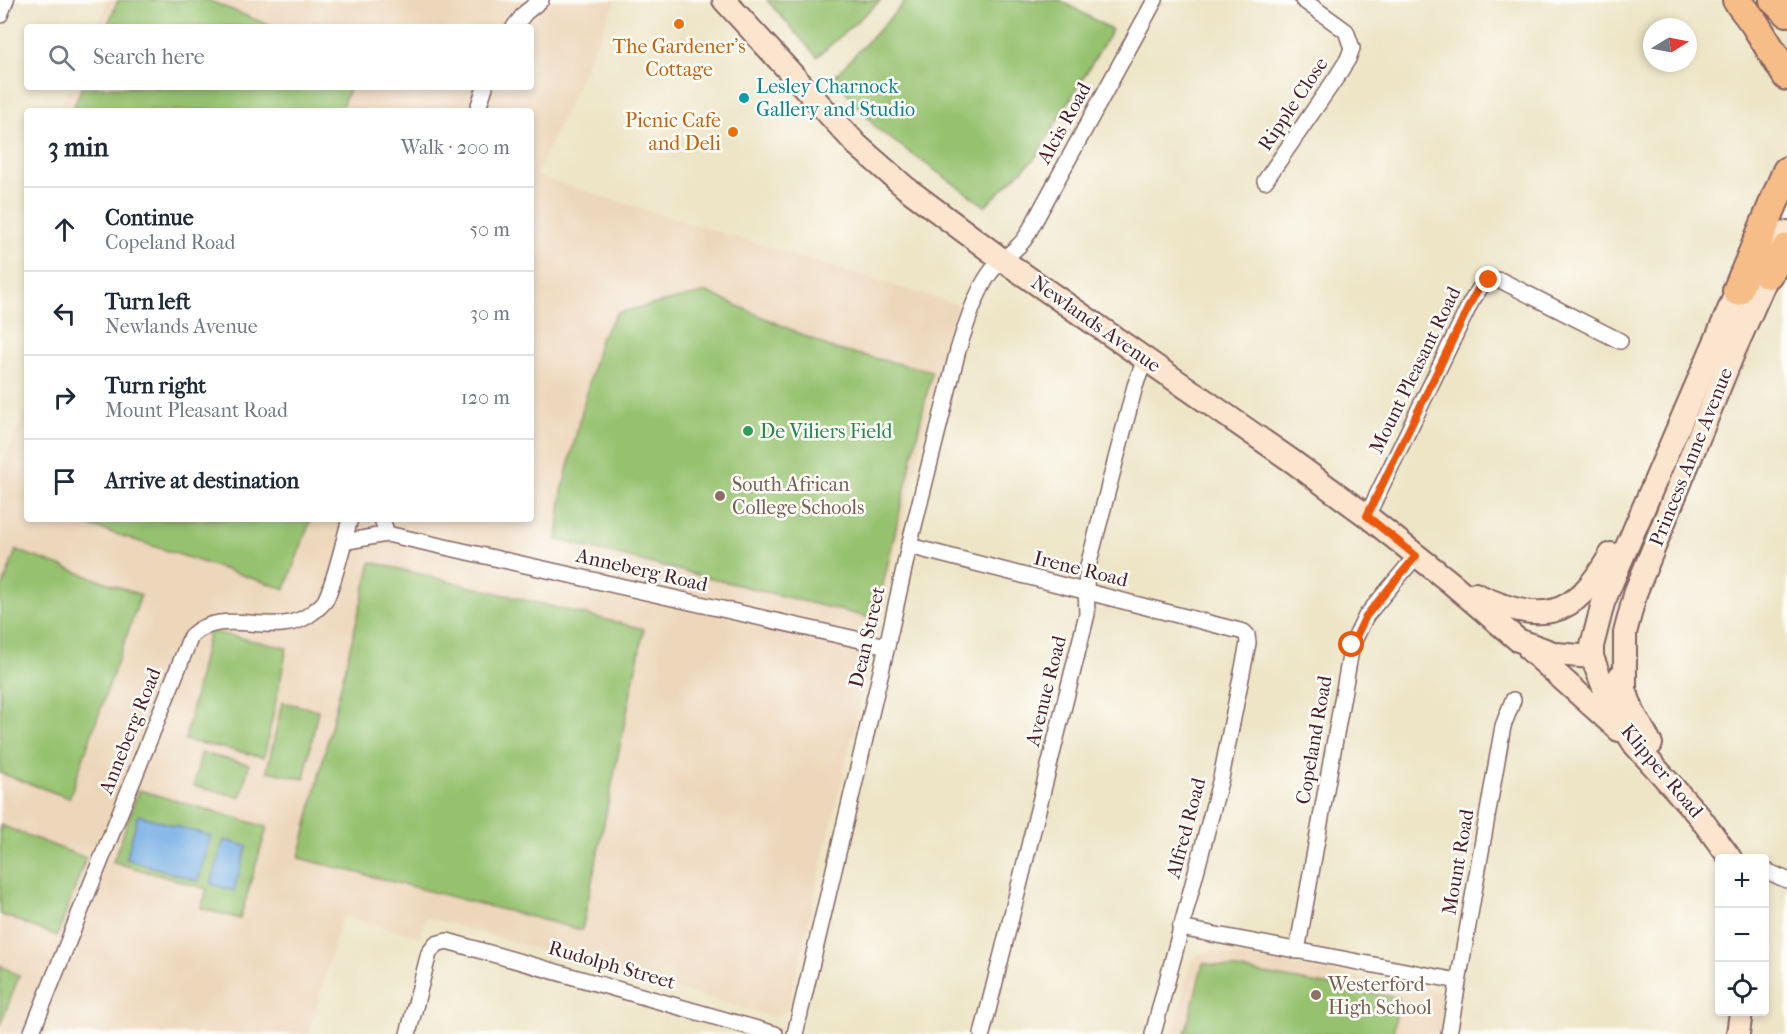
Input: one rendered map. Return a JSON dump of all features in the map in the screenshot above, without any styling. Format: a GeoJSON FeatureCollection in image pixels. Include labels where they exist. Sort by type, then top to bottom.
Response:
{"type":"FeatureCollection","features":[{"type":"Feature","properties":{"kind":"highway"},"geometry":{"type":"LineString","coordinates":[[1737,0],[1755,24],[1787,76]]}},
{"type":"Feature","properties":{"kind":"highway"},"geometry":{"type":"LineString","coordinates":[[1774,0],[1787,12]]}},
{"type":"Feature","properties":{"kind":"highway"},"geometry":{"type":"LineString","coordinates":[[1737,291],[1787,171]]}},
{"type":"Feature","properties":{"kind":"highway"},"geometry":{"type":"LineString","coordinates":[[1768,274],[1787,248]]}},
{"type":"Feature","properties":{"kind":"main road","name":"Newlands Avenue"},"geometry":{"type":"LineString","coordinates":[[724,0],[873,160],[914,194],[1004,261],[1292,461],[1367,516],[1518,640],[1556,654],[1595,651]]}},
{"type":"Feature","properties":{"kind":"main road","name":"Princess Anne Avenue"},"geometry":{"type":"LineString","coordinates":[[1595,651],[1603,603],[1737,291],[1787,199]]}},
{"type":"Feature","properties":{"kind":"main road","name":"Princess Anne Avenue"},"geometry":{"type":"LineString","coordinates":[[1625,688],[1624,651],[1629,613],[1678,488],[1787,232]]}},
{"type":"Feature","properties":{"kind":"main road"},"geometry":{"type":"LineString","coordinates":[[1625,688],[1614,662],[1595,651],[1643,542],[1678,488]]}},
{"type":"Feature","properties":{"kind":"main road"},"geometry":{"type":"LineString","coordinates":[[1450,582],[1523,612],[1543,612],[1566,606],[1588,589],[1628,525],[1645,506]]}},
{"type":"Feature","properties":{"kind":"main road","name":"Newlands Avenue"},"geometry":{"type":"LineString","coordinates":[[1494,619],[1542,638],[1595,651]]}},
{"type":"Feature","properties":{"kind":"main road"},"geometry":{"type":"LineString","coordinates":[[1518,640],[1635,746]]}},
{"type":"Feature","properties":{"kind":"main road","name":"Klipper Road"},"geometry":{"type":"LineString","coordinates":[[1595,651],[1616,714],[1635,746],[1700,816],[1727,854]]}},
{"type":"Feature","properties":{"kind":"main road","name":"Klipper Road"},"geometry":{"type":"LineString","coordinates":[[1625,688],[1633,712],[1648,739],[1721,819],[1743,854]]}},
{"type":"Feature","properties":{"kind":"main road"},"geometry":{"type":"LineString","coordinates":[[1738,1034],[1740,1016]]}},
{"type":"Feature","properties":{"kind":"street"},"geometry":{"type":"LineString","coordinates":[[0,15],[6,0]]}},
{"type":"Feature","properties":{"kind":"street"},"geometry":{"type":"LineString","coordinates":[[516,24],[525,13],[541,0]]}},
{"type":"Feature","properties":{"kind":"street","name":"Alcis Road"},"geometry":{"type":"LineString","coordinates":[[1004,261],[1026,237],[1155,0]]}},
{"type":"Feature","properties":{"kind":"street","name":"Ripple Close"},"geometry":{"type":"LineString","coordinates":[[1265,181],[1336,78],[1352,48],[1346,31],[1303,0]]}},
{"type":"Feature","properties":{"kind":"street"},"geometry":{"type":"LineString","coordinates":[[478,108],[484,90]]}},
{"type":"Feature","properties":{"kind":"street","name":"Dean Street"},"geometry":{"type":"LineString","coordinates":[[795,1034],[909,546],[964,331],[988,277],[1004,261]]}},
{"type":"Feature","properties":{"kind":"street","name":"Mount Pleasant Road"},"geometry":{"type":"LineString","coordinates":[[1367,516],[1471,302],[1484,282],[1495,280],[1502,282],[1620,341]]}},
{"type":"Feature","properties":{"kind":"street","name":"Avenue Road"},"geometry":{"type":"LineString","coordinates":[[982,1034],[1087,614],[1088,566],[1134,386],[1145,359]]}},
{"type":"Feature","properties":{"kind":"street","name":"Anneberg Road"},"geometry":{"type":"LineString","coordinates":[[31,1034],[191,636],[199,628],[211,623],[282,625],[297,622],[311,614],[326,601],[349,522]]}},
{"type":"Feature","properties":{"kind":"street","name":"Anneberg Road"},"geometry":{"type":"LineString","coordinates":[[344,542],[385,526],[887,646]]}},
{"type":"Feature","properties":{"kind":"street","name":"Irene Road"},"geometry":{"type":"LineString","coordinates":[[909,546],[1244,632]]}},
{"type":"Feature","properties":{"kind":"street","name":"Copeland Road"},"geometry":{"type":"LineString","coordinates":[[1297,951],[1352,645],[1366,616],[1416,556]]}},
{"type":"Feature","properties":{"kind":"street","name":"Alfred Road"},"geometry":{"type":"LineString","coordinates":[[1153,1034],[1221,778],[1248,643],[1244,632]]}},
{"type":"Feature","properties":{"kind":"street","name":"Mount Road"},"geometry":{"type":"LineString","coordinates":[[1449,1034],[1503,726],[1513,700]]}},
{"type":"Feature","properties":{"kind":"street"},"geometry":{"type":"LineString","coordinates":[[1769,872],[1787,880]]}},
{"type":"Feature","properties":{"kind":"street"},"geometry":{"type":"LineString","coordinates":[[1180,928],[1458,981]]}},
{"type":"Feature","properties":{"kind":"street","name":"Rudolph Street"},"geometry":{"type":"LineString","coordinates":[[408,1034],[429,953],[436,944],[453,941],[776,1034]]}},
{"type":"Feature","properties":{"kind":"shaded area","name":"South African College Schools"},"geometry":{"type":"Polygon","coordinates":[[[108,0],[616,0],[536,176],[958,305],[947,336],[788,1008],[781,1015],[772,1017],[426,917],[420,937],[342,916],[309,1034],[0,1034],[0,472],[24,413],[24,522],[534,522],[534,108],[59,108],[68,90],[534,90],[534,24],[97,24],[108,0]]]}},
{"type":"Feature","properties":{"kind":"shaded area","name":"Westerford High School"},"geometry":{"type":"Polygon","coordinates":[[[1209,951],[1447,992],[1452,999],[1449,1034],[1174,1034],[1190,964],[1199,954],[1209,951]]]}},
{"type":"Feature","properties":{"kind":"green space"},"geometry":{"type":"Polygon","coordinates":[[[118,0],[208,0],[266,24],[108,24],[118,0]]]}},
{"type":"Feature","properties":{"kind":"green space"},"geometry":{"type":"Polygon","coordinates":[[[767,0],[881,0],[817,57],[767,0]]]}},
{"type":"Feature","properties":{"kind":"green space"},"geometry":{"type":"Polygon","coordinates":[[[907,0],[1060,0],[1112,30],[1035,158],[985,206],[877,129],[834,77],[907,0]]]}},
{"type":"Feature","properties":{"kind":"green space"},"geometry":{"type":"Polygon","coordinates":[[[81,90],[349,90],[341,108],[73,108],[81,90]]]}},
{"type":"Feature","properties":{"kind":"green space","name":"De Viliers Field"},"geometry":{"type":"Polygon","coordinates":[[[707,292],[834,349],[932,371],[875,619],[557,540],[562,491],[600,339],[617,313],[707,292]]]}},
{"type":"Feature","properties":{"kind":"green space"},"geometry":{"type":"Polygon","coordinates":[[[79,522],[310,522],[285,589],[79,522]]]}},
{"type":"Feature","properties":{"kind":"green space"},"geometry":{"type":"Polygon","coordinates":[[[16,550],[141,595],[69,798],[0,773],[0,594],[16,550]]]}},
{"type":"Feature","properties":{"kind":"green space"},"geometry":{"type":"Polygon","coordinates":[[[371,562],[644,629],[582,930],[299,858],[371,562]]]}},
{"type":"Feature","properties":{"kind":"green space"},"geometry":{"type":"Polygon","coordinates":[[[209,631],[287,648],[264,757],[185,740],[209,631]]]}},
{"type":"Feature","properties":{"kind":"green space"},"geometry":{"type":"Polygon","coordinates":[[[282,702],[318,710],[304,779],[267,771],[282,702]]]}},
{"type":"Feature","properties":{"kind":"green space"},"geometry":{"type":"Polygon","coordinates":[[[201,753],[249,764],[241,797],[194,786],[201,753]]]}},
{"type":"Feature","properties":{"kind":"green space"},"geometry":{"type":"Polygon","coordinates":[[[139,790],[267,827],[240,919],[201,908],[207,889],[113,862],[139,790]]]}},
{"type":"Feature","properties":{"kind":"green space"},"geometry":{"type":"Polygon","coordinates":[[[0,825],[86,858],[57,936],[0,914],[0,825]]]}},
{"type":"Feature","properties":{"kind":"green space","name":"Westerford High School"},"geometry":{"type":"Polygon","coordinates":[[[1203,963],[1399,998],[1393,1034],[1185,1034],[1203,963]]]}},
{"type":"Feature","properties":{"kind":"green space"},"geometry":{"type":"Polygon","coordinates":[[[0,965],[19,976],[0,1026],[0,965]]]}},
{"type":"Feature","properties":{"kind":"water"},"geometry":{"type":"Polygon","coordinates":[[[138,815],[211,836],[198,881],[126,859],[138,815]]]}},
{"type":"Feature","properties":{"kind":"water"},"geometry":{"type":"Polygon","coordinates":[[[224,840],[247,846],[234,891],[211,884],[224,840]]]}},
{"type":"Feature","properties":{"kind":"place","name":"The Gardener's Cottage"},"geometry":{"type":"Point","coordinates":[679,24]}},
{"type":"Feature","properties":{"kind":"place","name":"Lesley Charnock Gallery and Studio"},"geometry":{"type":"Point","coordinates":[744,98]}},
{"type":"Feature","properties":{"kind":"place","name":"Picnic Cafe and Deli"},"geometry":{"type":"Point","coordinates":[733,132]}},
{"type":"Feature","properties":{"kind":"place","name":"De Viliers Field"},"geometry":{"type":"Point","coordinates":[748,431]}},
{"type":"Feature","properties":{"kind":"place","name":"South African College Schools"},"geometry":{"type":"Point","coordinates":[720,496]}},
{"type":"Feature","properties":{"kind":"place","name":"Westerford High School"},"geometry":{"type":"Point","coordinates":[1316,995]}},
{"type":"Feature","properties":{"kind":"route"},"geometry":{"type":"LineString","coordinates":[[1352,645],[1366,616],[1416,556],[1367,516],[1471,302],[1479,287],[1489,280]]}}]}
